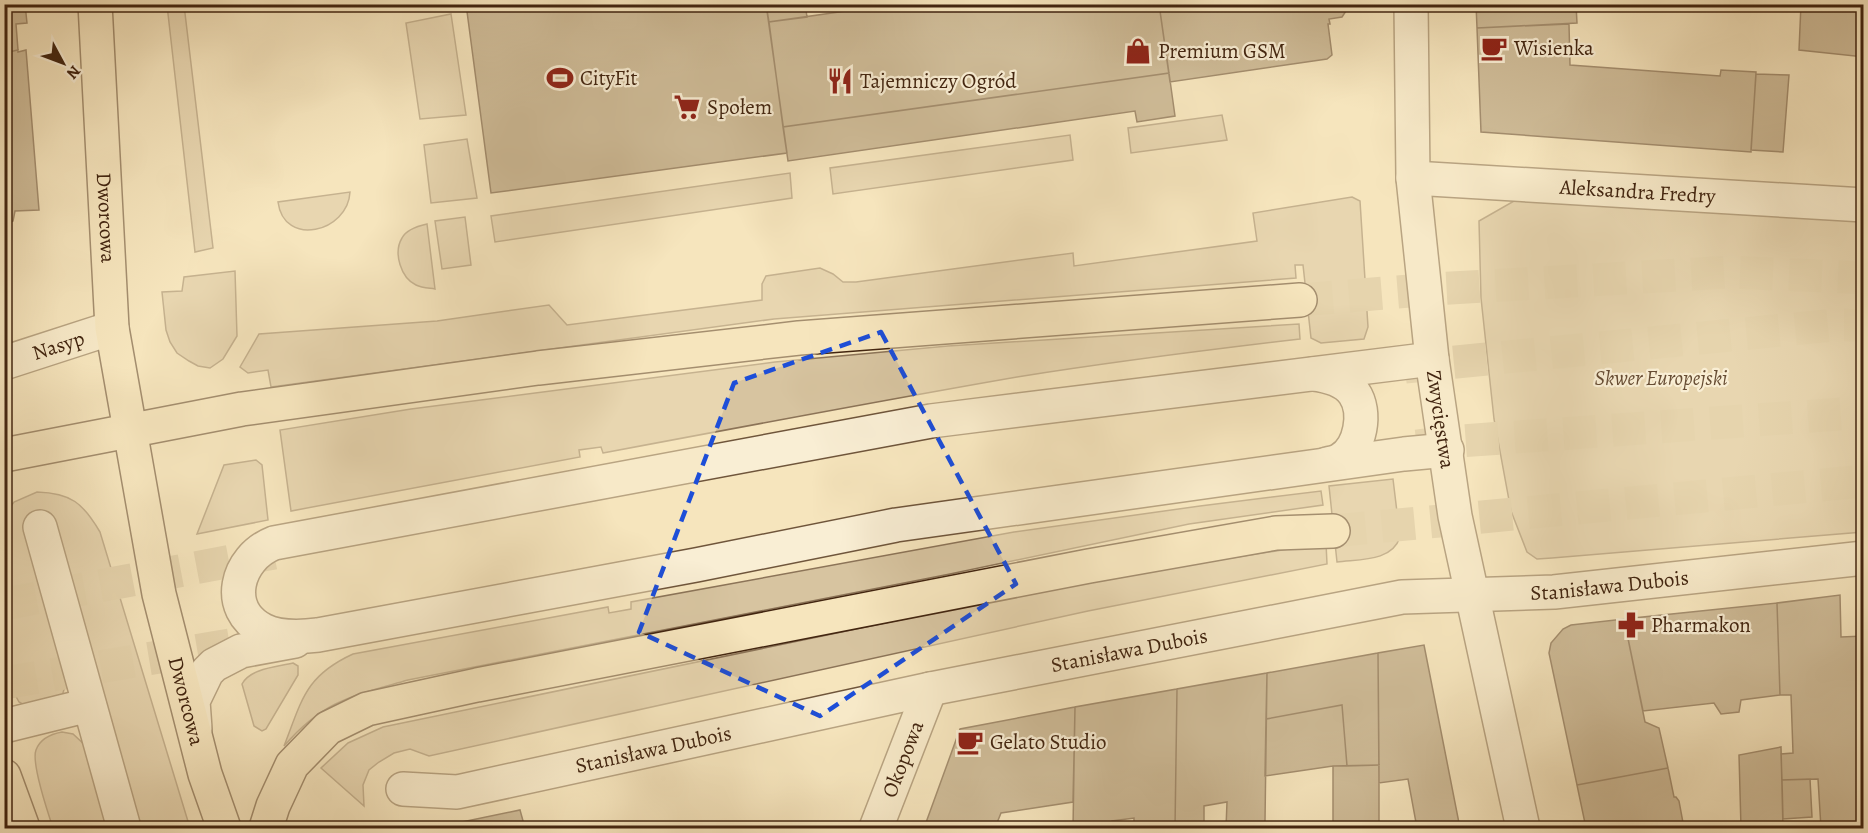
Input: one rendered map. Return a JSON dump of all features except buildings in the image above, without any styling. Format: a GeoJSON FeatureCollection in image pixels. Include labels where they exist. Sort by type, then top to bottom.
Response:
{"type":"FeatureCollection","features":[{"type":"Feature","properties":{"kind":"main road","name":"Dworcowa"},"geometry":{"type":"LineString","coordinates":[[95,4],[112,328],[159,594],[205,774],[224,828]]}},
{"type":"Feature","properties":{"kind":"main road"},"geometry":{"type":"LineString","coordinates":[[7,456],[242,409],[538,368],[799,338],[1300,300]]}},
{"type":"Feature","properties":{"kind":"main road"},"geometry":{"type":"LineString","coordinates":[[266,828],[292,765],[327,728],[367,709],[488,683],[1089,566],[1276,533],[1333,531]]}},
{"type":"Feature","properties":{"kind":"main road"},"geometry":{"type":"LineString","coordinates":[[4,776],[22,828]]}},
{"type":"Feature","properties":{"kind":"street","name":"Zwycięstwa"},"geometry":{"type":"LineString","coordinates":[[1411,4],[1413,178],[1432,358],[1455,516],[1522,828]]}},
{"type":"Feature","properties":{"kind":"street","name":"Aleksandra Fredry"},"geometry":{"type":"LineString","coordinates":[[1413,178],[1863,205]]}},
{"type":"Feature","properties":{"kind":"street","name":"Nasyp"},"geometry":{"type":"LineString","coordinates":[[4,363],[112,328]]}},
{"type":"Feature","properties":{"kind":"street"},"geometry":{"type":"LineString","coordinates":[[318,635],[303,637],[265,631],[253,624],[243,611],[239,602],[241,576],[247,563],[264,547],[274,543],[906,425],[1432,358]]}},
{"type":"Feature","properties":{"kind":"street"},"geometry":{"type":"LineString","coordinates":[[1309,373],[1338,380],[1354,393],[1359,405],[1361,418],[1356,442],[1341,460],[1327,464]]}},
{"type":"Feature","properties":{"kind":"street"},"geometry":{"type":"LineString","coordinates":[[197,742],[193,700],[207,672],[214,665],[241,651],[896,525],[1327,464],[1447,450]]}},
{"type":"Feature","properties":{"kind":"street"},"geometry":{"type":"LineString","coordinates":[[40,527],[124,828]]}},
{"type":"Feature","properties":{"kind":"street","name":"Stanisława Dubois"},"geometry":{"type":"LineString","coordinates":[[403,789],[457,792],[930,689],[1381,600],[1472,593],[1554,592],[1863,558]]}},
{"type":"Feature","properties":{"kind":"street","name":"Okopowa"},"geometry":{"type":"LineString","coordinates":[[876,828],[930,689]]}},
{"type":"Feature","properties":{"kind":"street"},"geometry":{"type":"LineString","coordinates":[[4,726],[89,705]]}},
{"type":"Feature","properties":{"kind":"highlighted area"},"geometry":{"type":"Polygon","coordinates":[[[881,332],[1016,584],[820,716],[639,632],[734,383],[881,332]]]}},
{"type":"Feature","properties":{"kind":"green space"},"geometry":{"type":"Polygon","coordinates":[[[167,5],[184,5],[213,248],[195,252],[167,5]]]}},
{"type":"Feature","properties":{"kind":"green space"},"geometry":{"type":"Polygon","coordinates":[[[451,14],[466,115],[420,119],[406,23],[451,14]]]}},
{"type":"Feature","properties":{"kind":"green space"},"geometry":{"type":"Polygon","coordinates":[[[1222,115],[1227,140],[1131,153],[1128,128],[1222,115]]]}},
{"type":"Feature","properties":{"kind":"green space"},"geometry":{"type":"Polygon","coordinates":[[[1070,135],[1073,160],[833,194],[830,168],[1070,135]]]}},
{"type":"Feature","properties":{"kind":"green space"},"geometry":{"type":"Polygon","coordinates":[[[467,139],[477,198],[431,203],[424,145],[467,139]]]}},
{"type":"Feature","properties":{"kind":"green space"},"geometry":{"type":"Polygon","coordinates":[[[790,173],[792,198],[495,242],[491,216],[790,173]]]}},
{"type":"Feature","properties":{"kind":"green space"},"geometry":{"type":"Polygon","coordinates":[[[350,192],[347,206],[339,217],[328,225],[316,229],[303,230],[292,225],[283,216],[278,202],[350,192]]]}},
{"type":"Feature","properties":{"kind":"green space"},"geometry":{"type":"Polygon","coordinates":[[[1352,197],[1360,201],[1368,327],[1364,339],[1321,343],[1311,338],[1303,265],[1295,265],[1296,278],[774,319],[271,387],[268,370],[248,373],[240,367],[259,334],[437,321],[549,305],[567,325],[762,300],[762,284],[766,276],[820,268],[843,282],[856,282],[1073,253],[1074,266],[1257,241],[1253,213],[1352,197]]]}},
{"type":"Feature","properties":{"kind":"green space","name":"Skwer Europejski"},"geometry":{"type":"Polygon","coordinates":[[[1514,201],[1863,216],[1863,532],[1537,559],[1527,552],[1511,511],[1494,419],[1481,298],[1479,221],[1514,201]]]}},
{"type":"Feature","properties":{"kind":"green space"},"geometry":{"type":"Polygon","coordinates":[[[465,217],[471,265],[442,269],[435,221],[465,217]]]}},
{"type":"Feature","properties":{"kind":"green space"},"geometry":{"type":"Polygon","coordinates":[[[427,224],[435,289],[416,285],[406,277],[400,264],[398,251],[399,244],[406,233],[427,224]]]}},
{"type":"Feature","properties":{"kind":"green space"},"geometry":{"type":"Polygon","coordinates":[[[235,271],[237,336],[223,359],[210,368],[198,366],[177,353],[170,342],[166,330],[162,292],[182,291],[184,277],[235,271]]]}},
{"type":"Feature","properties":{"kind":"green space"},"geometry":{"type":"Polygon","coordinates":[[[1299,324],[1300,339],[1158,356],[1017,377],[603,453],[601,447],[579,450],[580,457],[291,511],[280,430],[411,409],[775,362],[948,346],[1299,324]]]}},
{"type":"Feature","properties":{"kind":"green space"},"geometry":{"type":"Polygon","coordinates":[[[256,460],[262,465],[268,520],[197,534],[224,465],[256,460]]]}},
{"type":"Feature","properties":{"kind":"green space"},"geometry":{"type":"Polygon","coordinates":[[[1393,479],[1400,537],[1396,545],[1390,551],[1374,558],[1337,562],[1329,486],[1393,479]]]}},
{"type":"Feature","properties":{"kind":"green space"},"geometry":{"type":"Polygon","coordinates":[[[1321,491],[1323,505],[1189,524],[950,574],[408,680],[355,696],[326,709],[284,746],[307,691],[324,671],[353,654],[608,607],[609,613],[631,609],[631,602],[1014,532],[1321,491]]]}},
{"type":"Feature","properties":{"kind":"green space"},"geometry":{"type":"Polygon","coordinates":[[[37,492],[67,497],[75,502],[88,514],[100,532],[190,828],[137,828],[67,680],[62,696],[31,709],[19,702],[12,689],[5,662],[5,514],[14,502],[37,492]]]}},
{"type":"Feature","properties":{"kind":"green space"},"geometry":{"type":"Polygon","coordinates":[[[1326,543],[1327,564],[1088,611],[429,756],[410,749],[394,753],[369,770],[363,785],[364,806],[321,768],[348,743],[383,727],[1093,580],[1326,543]]]}},
{"type":"Feature","properties":{"kind":"green space"},"geometry":{"type":"Polygon","coordinates":[[[293,663],[298,666],[298,675],[266,729],[262,731],[254,726],[242,684],[258,671],[293,663]]]}},
{"type":"Feature","properties":{"kind":"green space"},"geometry":{"type":"Polygon","coordinates":[[[62,732],[73,734],[88,748],[110,828],[53,828],[41,788],[35,756],[43,740],[62,732]]]}},
{"type":"Feature","properties":{"kind":"tunnel"},"geometry":{"type":"LineString","coordinates":[[1300,300],[1434,289],[1731,272],[1864,278]]}},
{"type":"Feature","properties":{"kind":"tunnel"},"geometry":{"type":"LineString","coordinates":[[1405,367],[1834,325],[1864,325]]}},
{"type":"Feature","properties":{"kind":"tunnel"},"geometry":{"type":"LineString","coordinates":[[1417,446],[1446,442],[1864,414]]}},
{"type":"Feature","properties":{"kind":"tunnel"},"geometry":{"type":"LineString","coordinates":[[1333,531],[1864,481]]}},
{"type":"Feature","properties":{"kind":"tunnel"},"geometry":{"type":"LineString","coordinates":[[4,604],[274,553]]}},
{"type":"Feature","properties":{"kind":"tunnel"},"geometry":{"type":"LineString","coordinates":[[4,683],[254,641]]}},
{"type":"Feature","properties":{"kind":"place","name":"Wisienka"},"geometry":{"type":"Point","coordinates":[1494,48]}},
{"type":"Feature","properties":{"kind":"place","name":"Premium GSM"},"geometry":{"type":"Point","coordinates":[1138,51]}},
{"type":"Feature","properties":{"kind":"place","name":"CityFit"},"geometry":{"type":"Point","coordinates":[560,78]}},
{"type":"Feature","properties":{"kind":"place","name":"Tajemniczy Ogród"},"geometry":{"type":"Point","coordinates":[840,81]}},
{"type":"Feature","properties":{"kind":"place","name":"Społem"},"geometry":{"type":"Point","coordinates":[687,107]}},
{"type":"Feature","properties":{"kind":"place","name":"Pharmakon"},"geometry":{"type":"Point","coordinates":[1631,625]}},
{"type":"Feature","properties":{"kind":"place","name":"Gelato Studio"},"geometry":{"type":"Point","coordinates":[970,742]}}]}
